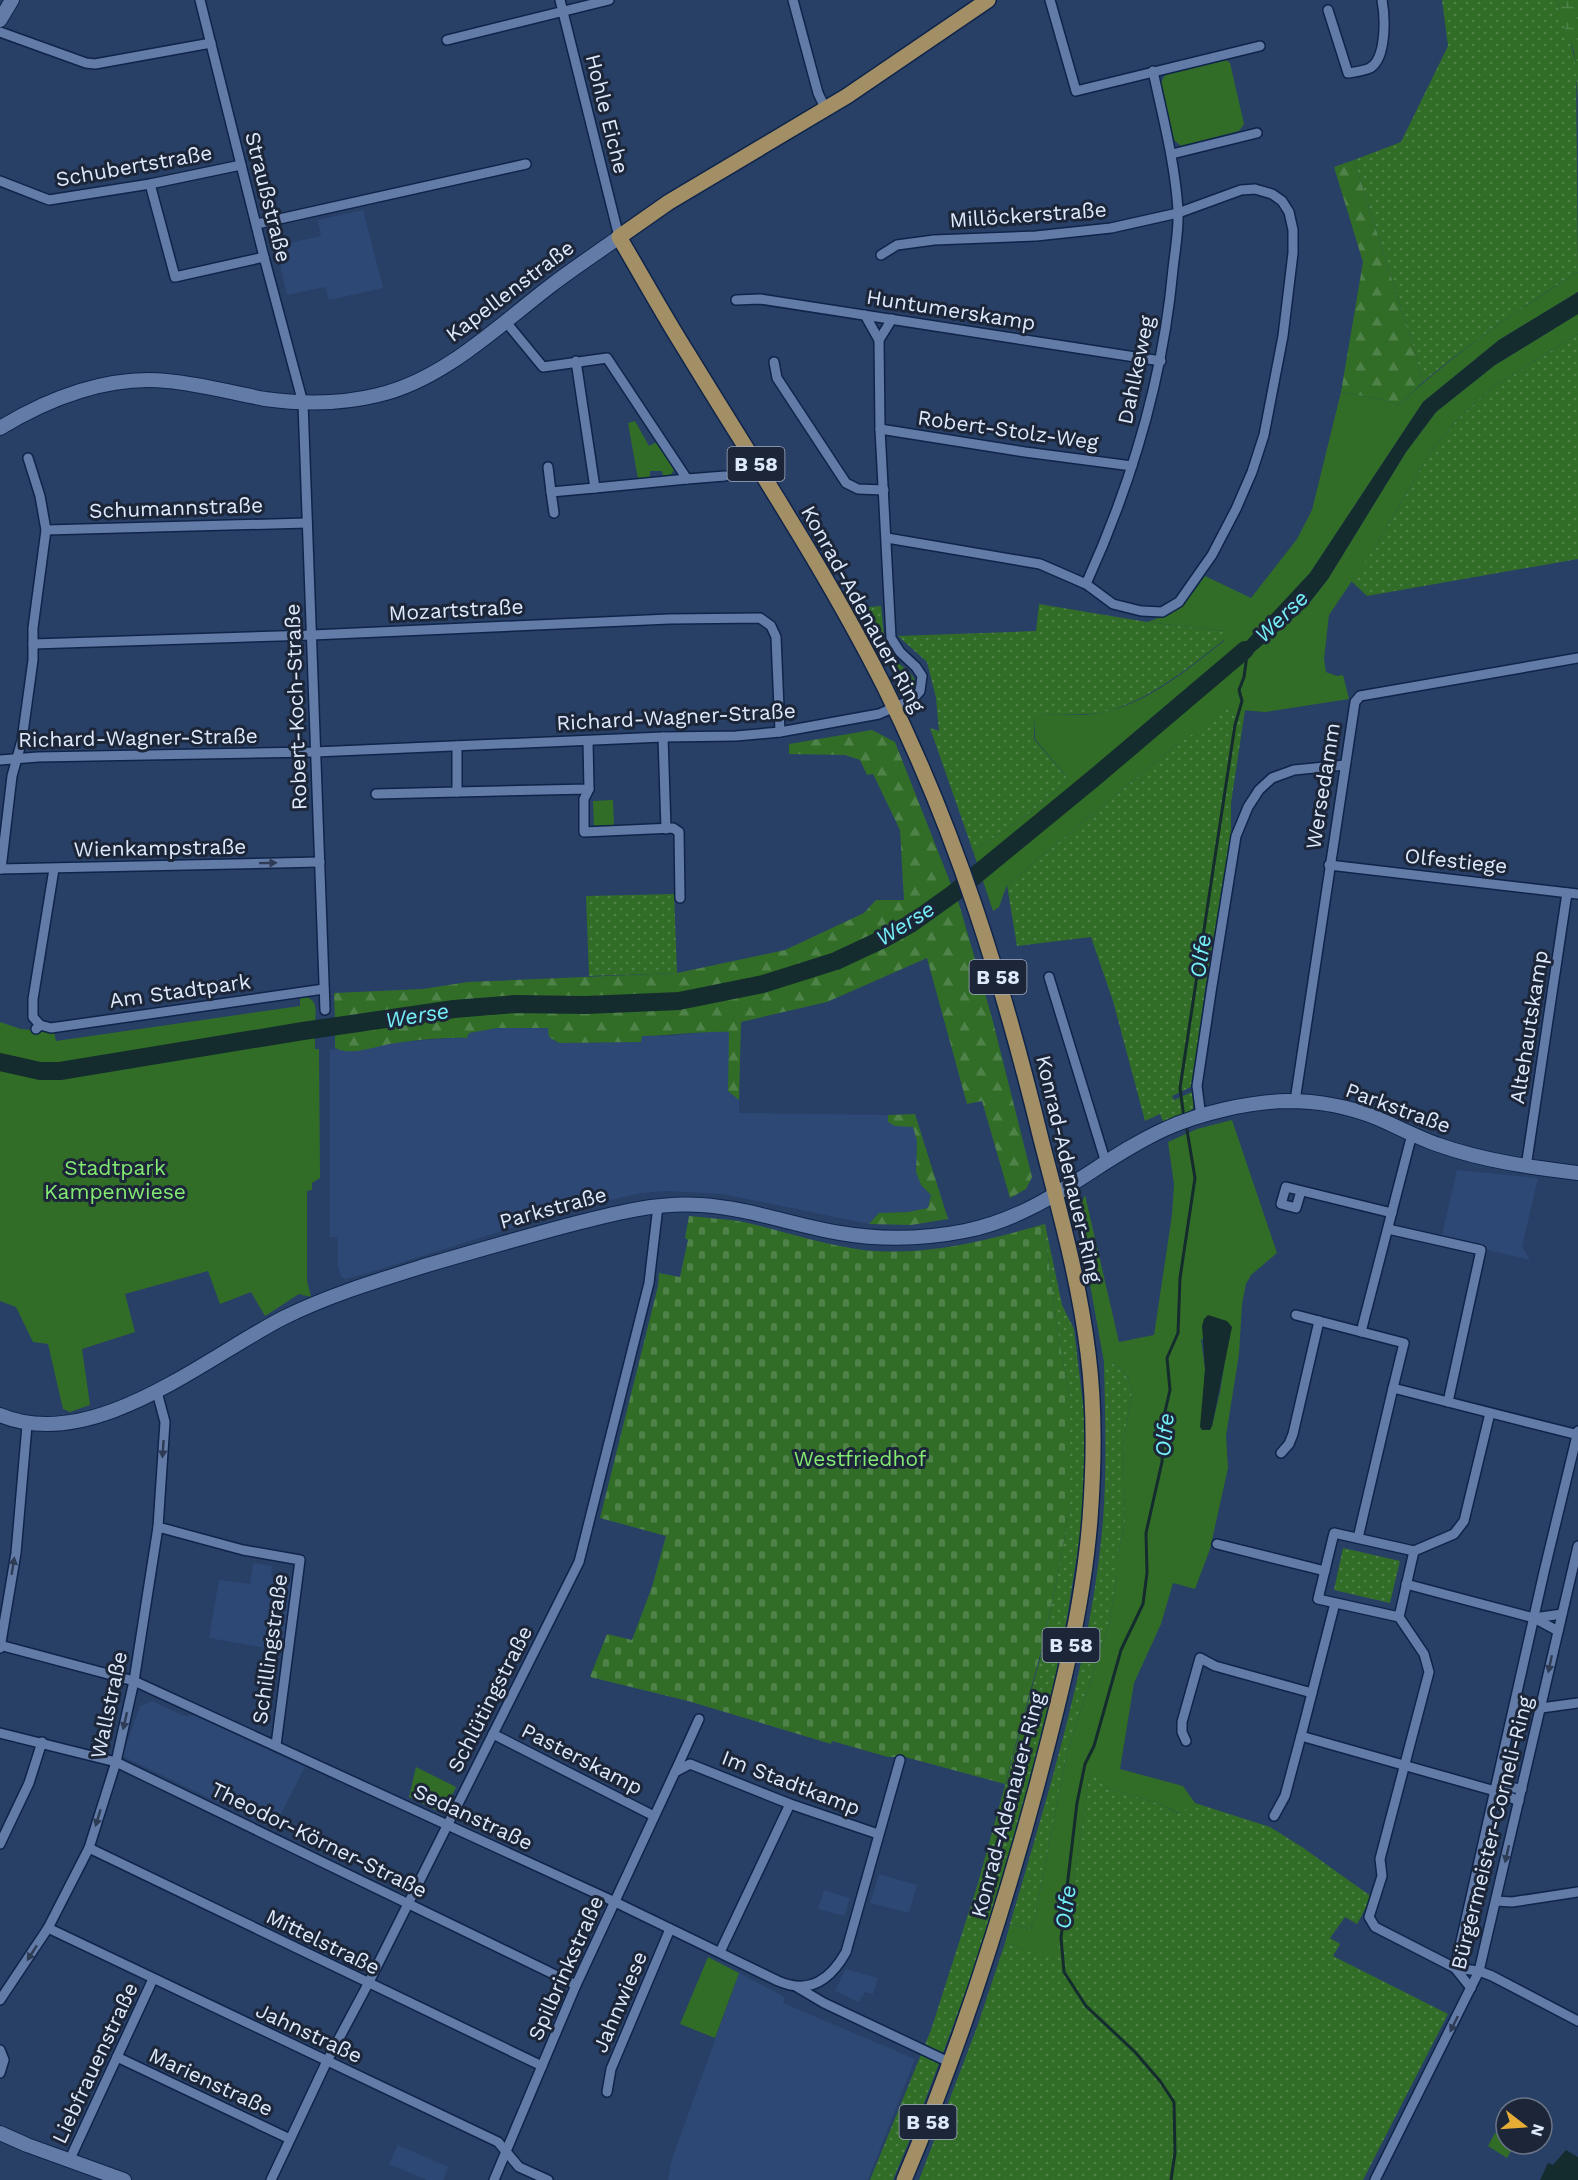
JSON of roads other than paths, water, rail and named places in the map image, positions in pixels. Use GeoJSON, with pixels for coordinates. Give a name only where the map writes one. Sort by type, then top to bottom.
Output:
{"type":"FeatureCollection","features":[{"type":"Feature","properties":{"kind":"main road","name":"Kapellenstraße"},"geometry":{"type":"LineString","coordinates":[[619,237],[669,202],[826,110],[988,0]]}},
{"type":"Feature","properties":{"kind":"main road","name":"Konrad-Adenauer-Ring"},"geometry":{"type":"LineString","coordinates":[[619,237],[684,349],[847,615],[895,708],[934,798],[974,902],[1020,1053],[1055,1196],[1088,1353],[1093,1442],[1090,1521],[1071,1645],[1040,1773],[996,1928],[951,2063],[904,2180]]}},
{"type":"Feature","properties":{"kind":"street"},"geometry":{"type":"LineString","coordinates":[[0,20],[12,0]]}},
{"type":"Feature","properties":{"kind":"street","name":"Straußstraße"},"geometry":{"type":"LineString","coordinates":[[200,0],[303,403]]}},
{"type":"Feature","properties":{"kind":"street","name":"Hohle Eiche"},"geometry":{"type":"LineString","coordinates":[[560,0],[619,237]]}},
{"type":"Feature","properties":{"kind":"street"},"geometry":{"type":"LineString","coordinates":[[447,40],[609,0]]}},
{"type":"Feature","properties":{"kind":"street"},"geometry":{"type":"LineString","coordinates":[[793,0],[818,93],[826,110]]}},
{"type":"Feature","properties":{"kind":"street"},"geometry":{"type":"LineString","coordinates":[[1050,0],[1076,91],[1260,46]]}},
{"type":"Feature","properties":{"kind":"street"},"geometry":{"type":"LineString","coordinates":[[1328,10],[1347,73],[1370,69],[1375,63],[1383,40],[1385,24],[1382,0]]}},
{"type":"Feature","properties":{"kind":"street"},"geometry":{"type":"LineString","coordinates":[[0,32],[86,63],[95,64],[211,43]]}},
{"type":"Feature","properties":{"kind":"street","name":"Dahlkeweg"},"geometry":{"type":"LineString","coordinates":[[1086,584],[1111,528],[1132,466],[1161,362],[1171,287],[1178,213],[1172,154],[1153,72]]}},
{"type":"Feature","properties":{"kind":"street"},"geometry":{"type":"LineString","coordinates":[[1172,154],[1257,133]]}},
{"type":"Feature","properties":{"kind":"street"},"geometry":{"type":"LineString","coordinates":[[257,224],[526,164]]}},
{"type":"Feature","properties":{"kind":"street","name":"Schubertstraße"},"geometry":{"type":"LineString","coordinates":[[0,181],[49,200],[150,184],[241,165]]}},
{"type":"Feature","properties":{"kind":"street"},"geometry":{"type":"LineString","coordinates":[[150,184],[175,277],[264,257]]}},
{"type":"Feature","properties":{"kind":"street","name":"Millöckerstraße"},"geometry":{"type":"LineString","coordinates":[[881,255],[897,246],[934,240],[1036,236],[1100,230],[1178,213],[1241,189],[1255,189],[1277,197],[1289,212],[1293,230],[1293,253],[1283,336],[1264,435],[1252,472],[1236,509],[1203,569],[1179,602],[1162,612],[1140,611],[1113,604],[1086,584]]}},
{"type":"Feature","properties":{"kind":"street","name":"Kapellenstraße"},"geometry":{"type":"LineString","coordinates":[[0,428],[64,395],[93,387],[145,380],[166,380],[265,399],[303,403],[377,396],[405,387],[441,367],[506,322],[619,237]]}},
{"type":"Feature","properties":{"kind":"street","name":"Huntumerskamp"},"geometry":{"type":"LineString","coordinates":[[736,300],[760,299],[1161,362]]}},
{"type":"Feature","properties":{"kind":"street"},"geometry":{"type":"LineString","coordinates":[[865,315],[879,340],[880,429],[891,638],[900,652],[920,672],[923,681],[920,692],[913,699],[895,708]]}},
{"type":"Feature","properties":{"kind":"street"},"geometry":{"type":"LineString","coordinates":[[879,340],[892,319]]}},
{"type":"Feature","properties":{"kind":"street"},"geometry":{"type":"LineString","coordinates":[[506,322],[543,367],[607,358],[687,479]]}},
{"type":"Feature","properties":{"kind":"street"},"geometry":{"type":"LineString","coordinates":[[576,361],[595,488]]}},
{"type":"Feature","properties":{"kind":"street"},"geometry":{"type":"LineString","coordinates":[[774,362],[777,378],[846,483],[858,489],[884,490]]}},
{"type":"Feature","properties":{"kind":"street","name":"Robert-Koch-Straße"},"geometry":{"type":"LineString","coordinates":[[303,403],[325,1010]]}},
{"type":"Feature","properties":{"kind":"street","name":"Robert-Stolz-Weg"},"geometry":{"type":"LineString","coordinates":[[880,429],[1132,466]]}},
{"type":"Feature","properties":{"kind":"street"},"geometry":{"type":"LineString","coordinates":[[0,869],[16,759],[22,740],[46,530],[40,496],[28,458]]}},
{"type":"Feature","properties":{"kind":"street"},"geometry":{"type":"LineString","coordinates":[[548,467],[554,513]]}},
{"type":"Feature","properties":{"kind":"street"},"geometry":{"type":"LineString","coordinates":[[551,492],[725,476]]}},
{"type":"Feature","properties":{"kind":"street","name":"Schumannstraße"},"geometry":{"type":"LineString","coordinates":[[46,530],[307,523]]}},
{"type":"Feature","properties":{"kind":"street"},"geometry":{"type":"LineString","coordinates":[[887,538],[1040,564],[1086,584]]}},
{"type":"Feature","properties":{"kind":"street","name":"Mozartstraße"},"geometry":{"type":"LineString","coordinates":[[33,644],[312,635],[669,618],[760,618],[771,626],[776,638],[780,732]]}},
{"type":"Feature","properties":{"kind":"street","name":"Wersedamm"},"geometry":{"type":"LineString","coordinates":[[1295,1101],[1355,702],[1360,696],[1578,658]]}},
{"type":"Feature","properties":{"kind":"street","name":"Richard-Wagner-Straße"},"geometry":{"type":"LineString","coordinates":[[0,760],[38,757],[315,752],[736,736],[780,732],[860,718],[895,708]]}},
{"type":"Feature","properties":{"kind":"street"},"geometry":{"type":"LineString","coordinates":[[663,737],[666,828]]}},
{"type":"Feature","properties":{"kind":"street"},"geometry":{"type":"LineString","coordinates":[[588,741],[589,789],[584,799],[584,832],[675,829],[679,834],[680,898]]}},
{"type":"Feature","properties":{"kind":"street"},"geometry":{"type":"LineString","coordinates":[[457,746],[457,792]]}},
{"type":"Feature","properties":{"kind":"street"},"geometry":{"type":"LineString","coordinates":[[1190,1120],[1236,836],[1248,807],[1259,790],[1272,778],[1294,771],[1345,765]]}},
{"type":"Feature","properties":{"kind":"street"},"geometry":{"type":"LineString","coordinates":[[376,794],[589,789]]}},
{"type":"Feature","properties":{"kind":"street","name":"Wienkampstraße"},"geometry":{"type":"LineString","coordinates":[[0,869],[320,862]]}},
{"type":"Feature","properties":{"kind":"street","name":"Olfestiege"},"geometry":{"type":"LineString","coordinates":[[1329,865],[1578,894]]}},
{"type":"Feature","properties":{"kind":"street","name":"Am Stadtpark"},"geometry":{"type":"LineString","coordinates":[[54,869],[33,999],[33,1017],[38,1027],[51,1028],[324,989]]}},
{"type":"Feature","properties":{"kind":"street","name":"Altehautskamp"},"geometry":{"type":"LineString","coordinates":[[1526,1167],[1567,892]]}},
{"type":"Feature","properties":{"kind":"street"},"geometry":{"type":"LineString","coordinates":[[1049,977],[1106,1163]]}},
{"type":"Feature","properties":{"kind":"street","name":"Parkstraße"},"geometry":{"type":"LineString","coordinates":[[27,1425],[62,1424],[88,1419],[157,1392],[277,1321],[324,1300],[402,1273],[606,1215],[658,1206],[691,1204],[728,1207],[837,1233],[896,1238],[967,1231],[1010,1217],[1055,1196],[1160,1132],[1190,1120],[1244,1106],[1295,1101],[1332,1106],[1363,1114],[1435,1144],[1480,1158],[1526,1167],[1578,1173]]}},
{"type":"Feature","properties":{"kind":"street"},"geometry":{"type":"LineString","coordinates":[[1361,1332],[1412,1134]]}},
{"type":"Feature","properties":{"kind":"street"},"geometry":{"type":"LineString","coordinates":[[1301,1191],[1392,1213]]}},
{"type":"Feature","properties":{"kind":"street","name":"Schlütingstraße"},"geometry":{"type":"LineString","coordinates":[[271,2180],[327,2061],[368,1984],[579,1562],[649,1283],[658,1206]]}},
{"type":"Feature","properties":{"kind":"street"},"geometry":{"type":"LineString","coordinates":[[1388,1229],[1481,1250],[1448,1402]]}},
{"type":"Feature","properties":{"kind":"street"},"geometry":{"type":"LineString","coordinates":[[1296,1315],[1404,1342],[1358,1538]]}},
{"type":"Feature","properties":{"kind":"street"},"geometry":{"type":"LineString","coordinates":[[1281,1453],[1289,1444],[1293,1434],[1319,1322]]}},
{"type":"Feature","properties":{"kind":"street"},"geometry":{"type":"LineString","coordinates":[[1393,1388],[1578,1434]]}},
{"type":"Feature","properties":{"kind":"street","name":"Wallstraße"},"geometry":{"type":"LineString","coordinates":[[0,2000],[48,1928],[89,1848],[116,1762],[134,1681],[158,1527],[165,1422],[157,1392]]}},
{"type":"Feature","properties":{"kind":"street"},"geometry":{"type":"LineString","coordinates":[[1490,1413],[1464,1521],[1454,1534],[1414,1551],[1334,1533],[1318,1599],[1399,1617],[1424,1654],[1430,1672],[1380,1859],[1382,1876],[1369,1917],[1375,1928],[1455,1968],[1479,1971],[1578,2020]]}},
{"type":"Feature","properties":{"kind":"street"},"geometry":{"type":"LineString","coordinates":[[0,1416],[27,1425],[16,1553],[0,1646]]}},
{"type":"Feature","properties":{"kind":"street","name":"Bürgermeister-Corneli-Ring"},"geometry":{"type":"LineString","coordinates":[[1455,1968],[1578,1434]]}},
{"type":"Feature","properties":{"kind":"street","name":"Schillingstraße"},"geometry":{"type":"LineString","coordinates":[[158,1527],[243,1550],[300,1560],[276,1745]]}},
{"type":"Feature","properties":{"kind":"street"},"geometry":{"type":"LineString","coordinates":[[1217,1544],[1324,1571]]}},
{"type":"Feature","properties":{"kind":"street","name":"Bürgermeister-Corneli-Ring"},"geometry":{"type":"LineString","coordinates":[[1375,2180],[1479,1971],[1578,1546]]}},
{"type":"Feature","properties":{"kind":"street"},"geometry":{"type":"LineString","coordinates":[[1399,1617],[1414,1551]]}},
{"type":"Feature","properties":{"kind":"street"},"geometry":{"type":"LineString","coordinates":[[1406,1584],[1534,1618],[1558,1631]]}},
{"type":"Feature","properties":{"kind":"street"},"geometry":{"type":"LineString","coordinates":[[1274,1816],[1285,1796],[1335,1603]]}},
{"type":"Feature","properties":{"kind":"street"},"geometry":{"type":"LineString","coordinates":[[1534,1618],[1562,1614]]}},
{"type":"Feature","properties":{"kind":"street","name":"Sedanstraße"},"geometry":{"type":"LineString","coordinates":[[0,1646],[134,1681],[615,1902],[951,2063]]}},
{"type":"Feature","properties":{"kind":"street"},"geometry":{"type":"LineString","coordinates":[[1186,1741],[1182,1732],[1182,1722],[1200,1658],[1215,1666],[1312,1693]]}},
{"type":"Feature","properties":{"kind":"street"},"geometry":{"type":"LineString","coordinates":[[1541,1708],[1578,1703]]}},
{"type":"Feature","properties":{"kind":"street","name":"Spilbrinkstraße"},"geometry":{"type":"LineString","coordinates":[[494,2180],[576,1985],[699,1719]]}},
{"type":"Feature","properties":{"kind":"street","name":"Theodor-Körner-Straße"},"geometry":{"type":"LineString","coordinates":[[0,1733],[116,1762],[576,1985]]}},
{"type":"Feature","properties":{"kind":"street","name":"Pasterskamp"},"geometry":{"type":"LineString","coordinates":[[493,1734],[654,1816]]}},
{"type":"Feature","properties":{"kind":"street"},"geometry":{"type":"LineString","coordinates":[[1301,1736],[1406,1764],[1495,1791],[1519,1801]]}},
{"type":"Feature","properties":{"kind":"street"},"geometry":{"type":"LineString","coordinates":[[0,1844],[29,1783],[42,1742]]}},
{"type":"Feature","properties":{"kind":"street"},"geometry":{"type":"LineString","coordinates":[[796,1987],[817,1982],[839,1965],[851,1936],[900,1760]]}},
{"type":"Feature","properties":{"kind":"street","name":"Im Stadtkamp"},"geometry":{"type":"LineString","coordinates":[[675,1772],[690,1764],[790,1804],[878,1834]]}},
{"type":"Feature","properties":{"kind":"street"},"geometry":{"type":"LineString","coordinates":[[1495,1791],[1507,1787],[1522,1789]]}},
{"type":"Feature","properties":{"kind":"street"},"geometry":{"type":"LineString","coordinates":[[720,1952],[790,1804]]}},
{"type":"Feature","properties":{"kind":"street","name":"Mittelstraße"},"geometry":{"type":"LineString","coordinates":[[89,1848],[542,2066]]}},
{"type":"Feature","properties":{"kind":"street"},"geometry":{"type":"LineString","coordinates":[[1496,1901],[1512,1902],[1578,1892]]}},
{"type":"Feature","properties":{"kind":"street","name":"Jahnstraße"},"geometry":{"type":"LineString","coordinates":[[48,1928],[498,2142],[519,2167],[548,2180]]}},
{"type":"Feature","properties":{"kind":"street","name":"Jahnwiese"},"geometry":{"type":"LineString","coordinates":[[607,2092],[611,2069],[670,1929]]}},
{"type":"Feature","properties":{"kind":"street"},"geometry":{"type":"LineString","coordinates":[[1455,1968],[1471,1988]]}},
{"type":"Feature","properties":{"kind":"street","name":"Liebfrauenstraße"},"geometry":{"type":"LineString","coordinates":[[69,2161],[153,1979]]}},
{"type":"Feature","properties":{"kind":"street"},"geometry":{"type":"LineString","coordinates":[[0,2050],[4,2060],[0,2073]]}},
{"type":"Feature","properties":{"kind":"street","name":"Marienstraße"},"geometry":{"type":"LineString","coordinates":[[117,2057],[290,2139]]}},
{"type":"Feature","properties":{"kind":"street"},"geometry":{"type":"LineString","coordinates":[[0,2133],[124,2180]]}},
{"type":"Feature","properties":{"kind":"water"},"geometry":{"type":"Polygon","coordinates":[[[1578,292],[1578,314],[1495,365],[1436,412],[1406,452],[1328,579],[1306,607],[1254,652],[1228,667],[1240,648],[1310,573],[1423,402],[1499,340],[1578,292]]]}},
{"type":"Feature","properties":{"kind":"water"},"geometry":{"type":"Polygon","coordinates":[[[1208,1315],[1227,1321],[1232,1327],[1212,1426],[1210,1430],[1202,1430],[1200,1427],[1205,1369],[1202,1326],[1208,1315]]]}},
{"type":"Feature","properties":{"kind":"water"},"geometry":{"type":"Polygon","coordinates":[[[1566,2150],[1578,2157],[1578,2180],[1540,2180],[1548,2163],[1553,2165],[1566,2150]]]}},
{"type":"Feature","properties":{"kind":"waterway","name":"Werse"},"geometry":{"type":"LineString","coordinates":[[0,1062],[40,1071],[60,1071],[454,1009],[515,1004],[586,1005],[679,1001],[763,984],[836,961],[912,923],[954,893],[1245,650]]}},
{"type":"Feature","properties":{"kind":"waterway","name":"Olfe"},"geometry":{"type":"LineString","coordinates":[[1184,1118],[1180,1088],[1235,725],[1242,701],[1239,690],[1244,677],[1247,655]]}},
{"type":"Feature","properties":{"kind":"waterway","name":"Olfe"},"geometry":{"type":"LineString","coordinates":[[1171,2180],[1175,2153],[1174,2102],[1160,2081],[1135,2052],[1086,2006],[1064,1972],[1061,1938],[1077,1803],[1085,1764],[1094,1746],[1121,1650],[1143,1604],[1147,1573],[1146,1533],[1162,1462],[1164,1416],[1170,1390],[1167,1358],[1178,1333],[1180,1278],[1195,1178],[1186,1124]]}},
{"type":"Feature","properties":{"kind":"park label","name":"Stadtpark Kampenwiese"},"geometry":{"type":"Point","coordinates":[115,1180]}},
{"type":"Feature","properties":{"kind":"park label","name":"Westfriedhof"},"geometry":{"type":"Point","coordinates":[860,1459]}}]}
